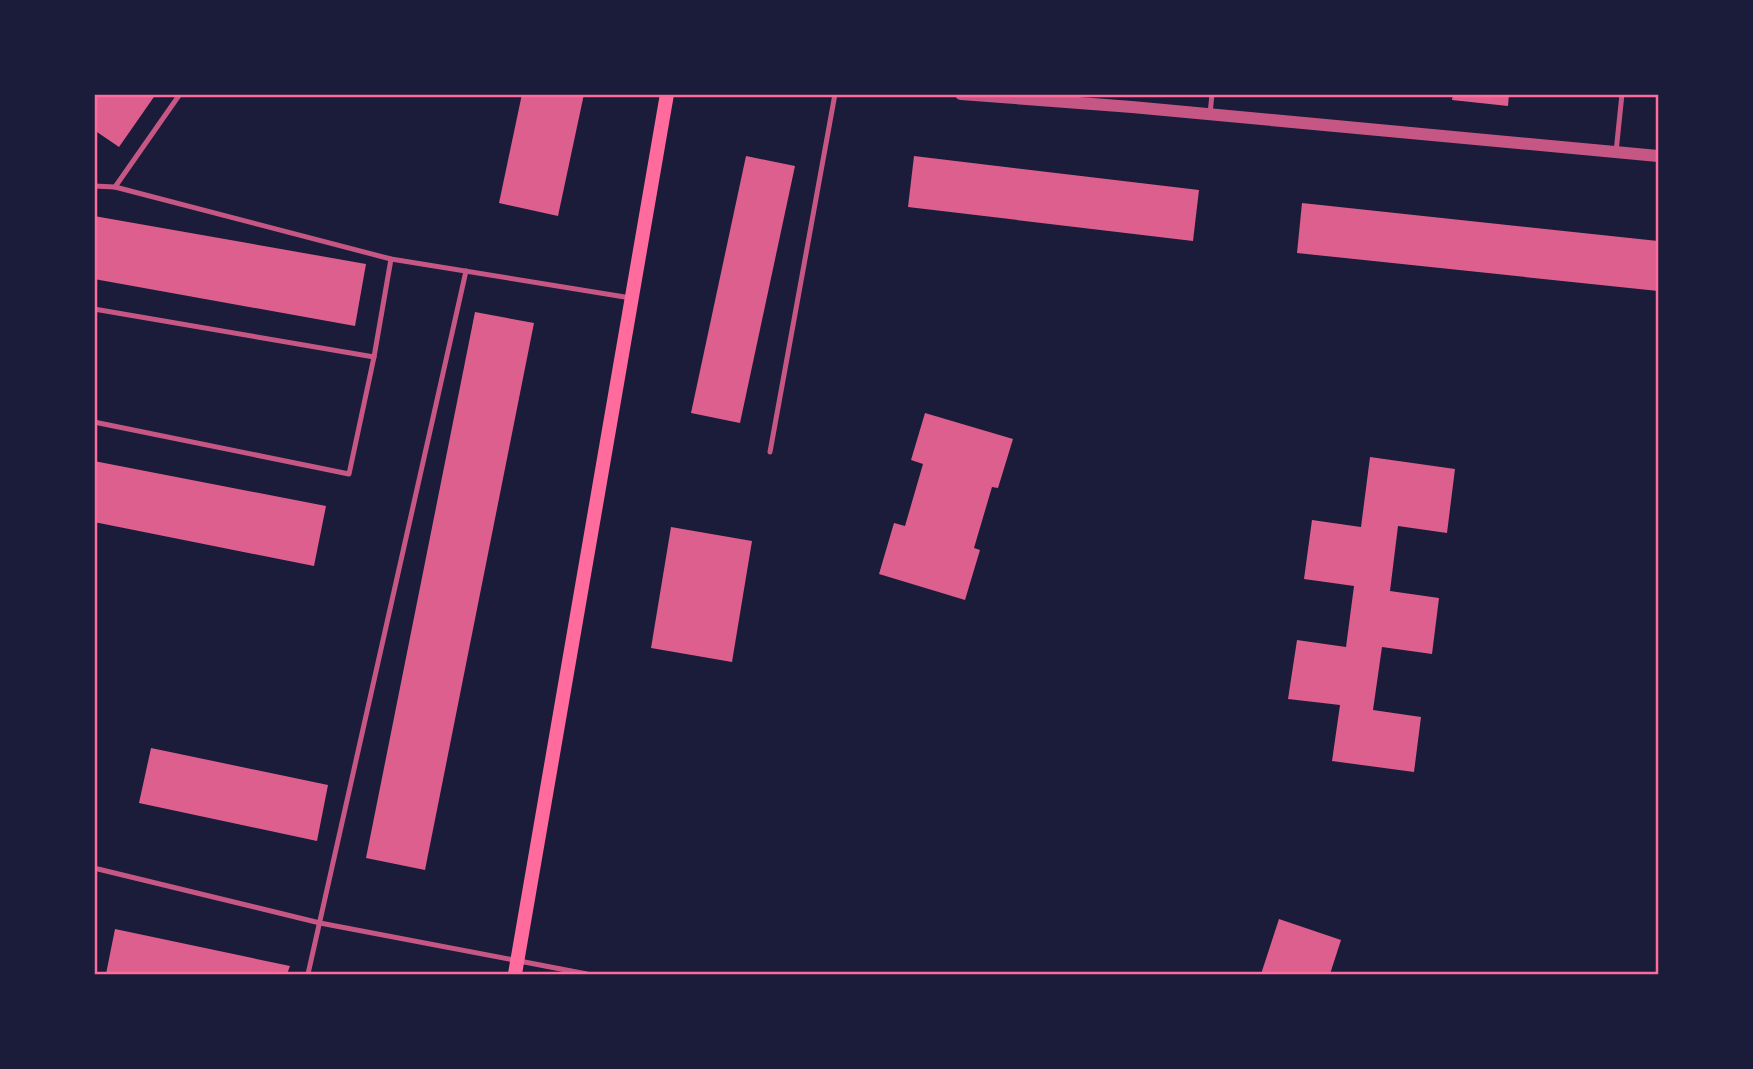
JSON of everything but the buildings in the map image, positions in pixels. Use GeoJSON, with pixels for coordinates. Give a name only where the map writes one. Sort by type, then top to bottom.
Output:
{"type":"FeatureCollection","features":[{"type":"Feature","properties":{"kind":"main road"},"geometry":{"type":"LineString","coordinates":[[516,969],[634,299],[667,94]]}},
{"type":"Feature","properties":{"kind":"street"},"geometry":{"type":"LineString","coordinates":[[961,94],[1210,114],[1658,156]]}},
{"type":"Feature","properties":{"kind":"lane"},"geometry":{"type":"LineString","coordinates":[[115,187],[180,94]]}},
{"type":"Feature","properties":{"kind":"lane"},"geometry":{"type":"LineString","coordinates":[[770,452],[835,94]]}},
{"type":"Feature","properties":{"kind":"lane"},"geometry":{"type":"LineString","coordinates":[[1210,114],[1212,94]]}},
{"type":"Feature","properties":{"kind":"lane"},"geometry":{"type":"LineString","coordinates":[[1616,152],[1622,94]]}},
{"type":"Feature","properties":{"kind":"lane"},"geometry":{"type":"LineString","coordinates":[[94,186],[115,187],[391,259],[634,299]]}},
{"type":"Feature","properties":{"kind":"lane"},"geometry":{"type":"LineString","coordinates":[[94,422],[349,474],[374,357],[391,259]]}},
{"type":"Feature","properties":{"kind":"lane"},"geometry":{"type":"LineString","coordinates":[[308,975],[466,271]]}},
{"type":"Feature","properties":{"kind":"lane"},"geometry":{"type":"LineString","coordinates":[[94,309],[374,357]]}},
{"type":"Feature","properties":{"kind":"lane"},"geometry":{"type":"LineString","coordinates":[[98,869],[516,969],[587,975]]}}]}
